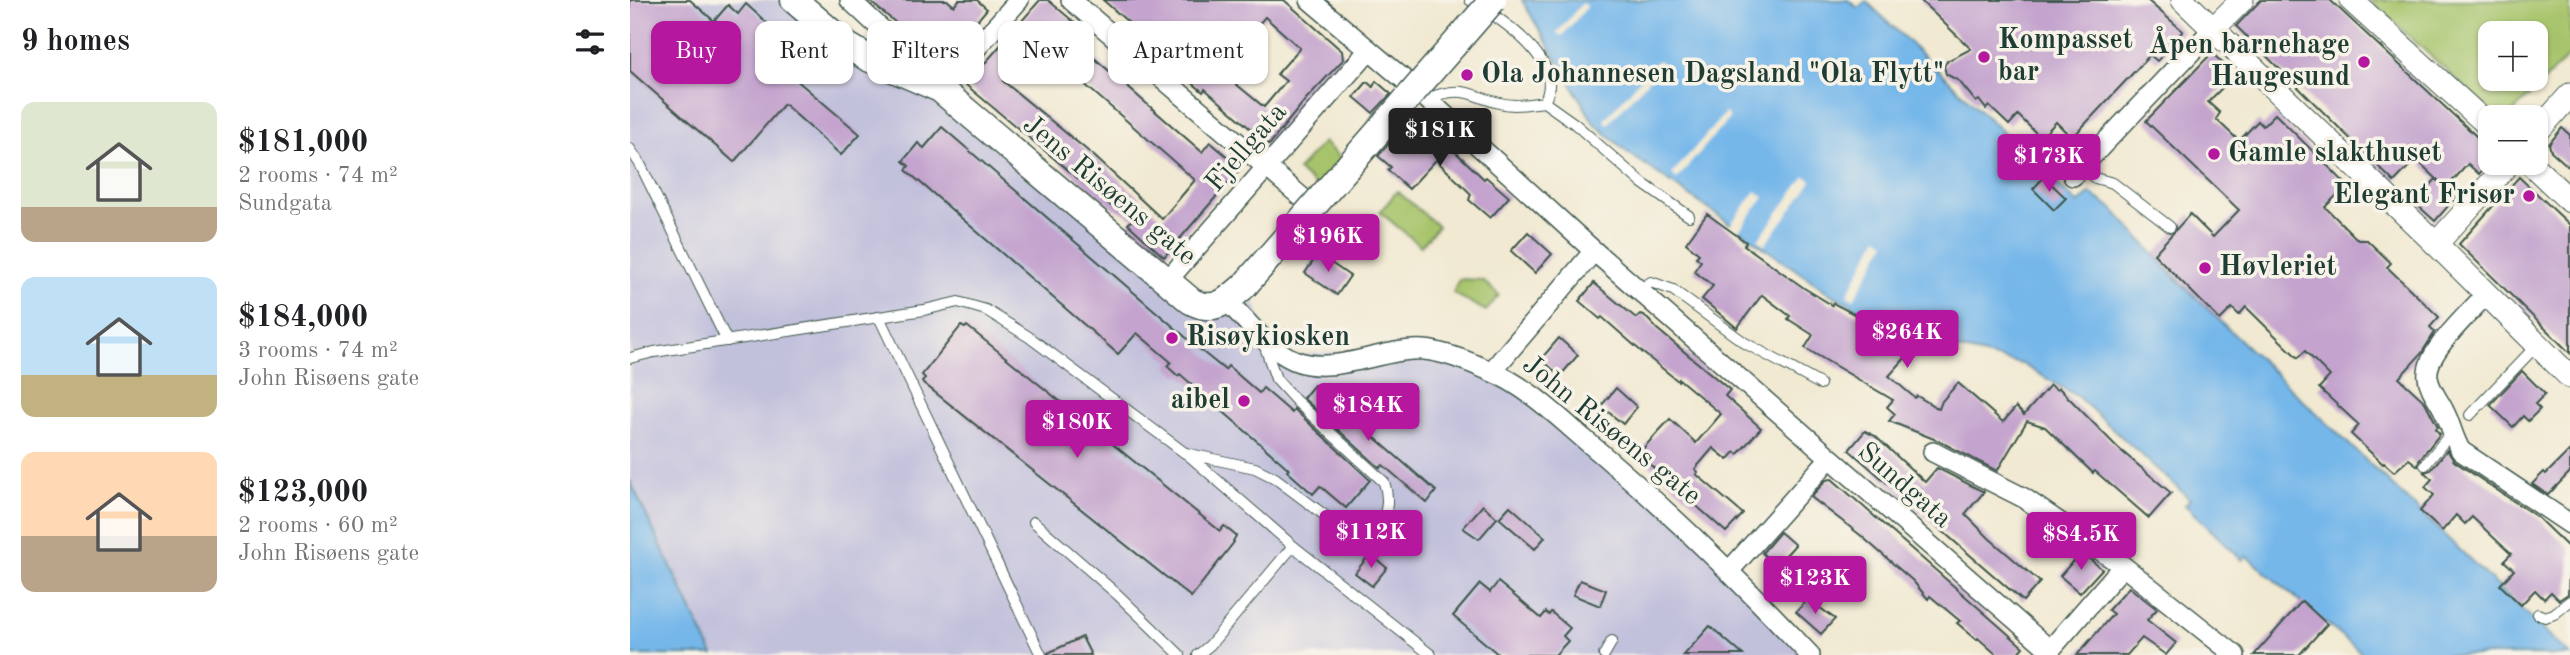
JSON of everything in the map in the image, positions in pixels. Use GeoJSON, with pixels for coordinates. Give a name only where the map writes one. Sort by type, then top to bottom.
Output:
{"type":"FeatureCollection","features":[{"type":"Feature","properties":{"kind":"main road","name":"Jens Risøens gate"},"geometry":{"type":"LineString","coordinates":[[794,0],[846,45],[868,58],[940,89],[1197,304],[1210,307],[1236,293]]}},
{"type":"Feature","properties":{"kind":"main road"},"geometry":{"type":"LineString","coordinates":[[1236,293],[1493,0]]}},
{"type":"Feature","properties":{"kind":"street"},"geometry":{"type":"LineString","coordinates":[[850,0],[873,21]]}},
{"type":"Feature","properties":{"kind":"street"},"geometry":{"type":"LineString","coordinates":[[940,89],[1019,0]]}},
{"type":"Feature","properties":{"kind":"street"},"geometry":{"type":"LineString","coordinates":[[1071,0],[1306,201]]}},
{"type":"Feature","properties":{"kind":"street","name":"Sundgata"},"geometry":{"type":"LineString","coordinates":[[1310,0],[1427,99],[1829,459],[2050,650],[2123,566]]}},
{"type":"Feature","properties":{"kind":"street"},"geometry":{"type":"LineString","coordinates":[[2183,0],[2570,377]]}},
{"type":"Feature","properties":{"kind":"street"},"geometry":{"type":"LineString","coordinates":[[2077,172],[2242,0]]}},
{"type":"Feature","properties":{"kind":"street"},"geometry":{"type":"LineString","coordinates":[[2351,0],[2478,116]]}},
{"type":"Feature","properties":{"kind":"street","name":"Fjellgata"},"geometry":{"type":"LineString","coordinates":[[1167,281],[1369,50]]}},
{"type":"Feature","properties":{"kind":"street"},"geometry":{"type":"LineString","coordinates":[[2548,120],[2570,95]]}},
{"type":"Feature","properties":{"kind":"street"},"geometry":{"type":"LineString","coordinates":[[2436,244],[2498,175]]}},
{"type":"Feature","properties":{"kind":"street"},"geometry":{"type":"LineString","coordinates":[[2543,175],[2570,201]]}},
{"type":"Feature","properties":{"kind":"street"},"geometry":{"type":"LineString","coordinates":[[1492,371],[1594,251]]}},
{"type":"Feature","properties":{"kind":"street","name":"John Risøens gate"},"geometry":{"type":"LineString","coordinates":[[1236,293],[1262,337],[1291,359],[1313,366],[1324,366],[1400,351],[1426,350],[1492,371],[1512,382],[1558,417],[1669,511],[1730,570],[1810,655]]}},
{"type":"Feature","properties":{"kind":"street"},"geometry":{"type":"LineString","coordinates":[[2486,294],[2437,350],[2428,369],[2430,384],[2445,412],[2451,433],[2462,451],[2570,524]]}},
{"type":"Feature","properties":{"kind":"street"},"geometry":{"type":"LineString","coordinates":[[1933,452],[2024,498],[2123,566],[2235,655]]}},
{"type":"Feature","properties":{"kind":"street"},"geometry":{"type":"LineString","coordinates":[[1730,570],[1829,459]]}},
{"type":"Feature","properties":{"kind":"lane"},"geometry":{"type":"LineString","coordinates":[[1470,0],[1520,34],[1546,68],[1549,83],[1544,102]]}},
{"type":"Feature","properties":{"kind":"lane"},"geometry":{"type":"LineString","coordinates":[[1427,99],[1445,91],[1461,90],[1514,105],[1544,102],[1575,124],[1642,183],[1689,216]]}},
{"type":"Feature","properties":{"kind":"lane"},"geometry":{"type":"LineString","coordinates":[[630,149],[640,164],[727,341]]}},
{"type":"Feature","properties":{"kind":"lane"},"geometry":{"type":"LineString","coordinates":[[2077,172],[2113,183],[2169,227]]}},
{"type":"Feature","properties":{"kind":"lane"},"geometry":{"type":"LineString","coordinates":[[1639,289],[1651,282],[1674,290],[1745,343],[1820,384]]}},
{"type":"Feature","properties":{"kind":"lane"},"geometry":{"type":"LineString","coordinates":[[630,358],[958,302],[986,310],[1029,337],[1185,453],[1293,546],[1431,655]]}},
{"type":"Feature","properties":{"kind":"lane"},"geometry":{"type":"LineString","coordinates":[[878,317],[1041,655]]}},
{"type":"Feature","properties":{"kind":"lane"},"geometry":{"type":"LineString","coordinates":[[1185,453],[1255,468],[1275,478],[1347,532],[1359,534],[1374,528],[1382,518],[1387,509],[1388,497],[1384,482],[1276,379],[1262,337]]}},
{"type":"Feature","properties":{"kind":"lane"},"geometry":{"type":"LineString","coordinates":[[2470,415],[2537,345]]}},
{"type":"Feature","properties":{"kind":"lane"},"geometry":{"type":"LineString","coordinates":[[2425,464],[2451,433]]}},
{"type":"Feature","properties":{"kind":"lane"},"geometry":{"type":"LineString","coordinates":[[1034,522],[1118,594],[1180,655]]}},
{"type":"Feature","properties":{"kind":"lane"},"geometry":{"type":"LineString","coordinates":[[1198,655],[1210,645],[1293,546]]}},
{"type":"Feature","properties":{"kind":"lane"},"geometry":{"type":"LineString","coordinates":[[2538,614],[2545,617],[2554,614],[2570,601]]}},
{"type":"Feature","properties":{"kind":"lane"},"geometry":{"type":"LineString","coordinates":[[1604,655],[1612,640]]}},
{"type":"Feature","properties":{"kind":"shaded area"},"geometry":{"type":"Polygon","coordinates":[[[630,0],[808,0],[837,21],[755,21],[755,84],[853,84],[853,33],[867,43],[867,84],[952,84],[1184,290],[1222,299],[1246,283],[1274,348],[1288,356],[1426,343],[1488,366],[1725,553],[1755,583],[1771,619],[1808,655],[713,655],[630,481],[630,0]]]}},
{"type":"Feature","properties":{"kind":"green space"},"geometry":{"type":"Polygon","coordinates":[[[2370,0],[2570,0],[2570,55],[2548,77],[2548,21],[2478,21],[2478,91],[2534,91],[2520,105],[2484,105],[2370,0]]]}},
{"type":"Feature","properties":{"kind":"green space"},"geometry":{"type":"Polygon","coordinates":[[[1323,142],[1347,163],[1321,191],[1298,170],[1323,142]]]}},
{"type":"Feature","properties":{"kind":"green space"},"geometry":{"type":"Polygon","coordinates":[[[1397,191],[1438,226],[1421,246],[1380,212],[1397,191]]]}},
{"type":"Feature","properties":{"kind":"green space"},"geometry":{"type":"Polygon","coordinates":[[[1459,279],[1482,280],[1499,295],[1486,311],[1453,293],[1459,279]]]}},
{"type":"Feature","properties":{"kind":"water"},"geometry":{"type":"Polygon","coordinates":[[[1522,0],[1848,0],[1858,8],[1866,1],[2078,204],[2090,193],[2113,209],[2172,274],[2219,320],[2570,655],[2364,655],[2246,556],[2242,560],[2185,505],[2190,499],[2078,397],[2022,364],[1917,339],[1832,295],[1627,152],[1594,123],[1522,0]]]}},
{"type":"Feature","properties":{"kind":"water"},"geometry":{"type":"Polygon","coordinates":[[[630,481],[713,655],[630,655],[630,481]]]}},
{"type":"Feature","properties":{"kind":"pier"},"geometry":{"type":"Polygon","coordinates":[[[1582,3],[1587,7],[1562,36],[1557,33],[1582,3]]]}},
{"type":"Feature","properties":{"kind":"pier"},"geometry":{"type":"Polygon","coordinates":[[[1658,60],[1663,64],[1608,124],[1604,120],[1658,60]]]}},
{"type":"Feature","properties":{"kind":"pier"},"geometry":{"type":"Polygon","coordinates":[[[1725,113],[1730,117],[1677,179],[1672,174],[1725,113]]]}},
{"type":"Feature","properties":{"kind":"pier"},"geometry":{"type":"Polygon","coordinates":[[[1805,176],[1812,181],[1765,245],[1758,240],[1805,176]]]}},
{"type":"Feature","properties":{"kind":"pier"},"geometry":{"type":"Polygon","coordinates":[[[1756,191],[1764,197],[1738,232],[1729,226],[1756,191]]]}},
{"type":"Feature","properties":{"kind":"pier"},"geometry":{"type":"Polygon","coordinates":[[[1878,237],[1886,242],[1854,299],[1847,295],[1878,237]]]}},
{"type":"Feature","properties":{"kind":"building"},"geometry":{"type":"Polygon","coordinates":[[[630,0],[690,0],[714,21],[728,5],[738,14],[746,4],[765,21],[755,21],[755,84],[801,84],[860,134],[841,155],[784,104],[734,162],[630,71],[630,0]]]}},
{"type":"Feature","properties":{"kind":"building"},"geometry":{"type":"Polygon","coordinates":[[[868,0],[947,0],[954,6],[959,0],[977,0],[987,9],[977,21],[894,21],[868,0]]]}},
{"type":"Feature","properties":{"kind":"building"},"geometry":{"type":"Polygon","coordinates":[[[1040,0],[1048,0],[1073,21],[1022,21],[1040,0]]]}},
{"type":"Feature","properties":{"kind":"building"},"geometry":{"type":"Polygon","coordinates":[[[1103,0],[1284,0],[1342,51],[1343,60],[1306,99],[1269,145],[1205,89],[1203,92],[1194,84],[1236,84],[1264,107],[1286,81],[1277,74],[1300,48],[1265,17],[1261,21],[1127,21],[1103,0]]]}},
{"type":"Feature","properties":{"kind":"building"},"geometry":{"type":"Polygon","coordinates":[[[1920,0],[2147,0],[2183,31],[2157,61],[2150,55],[2072,138],[2056,122],[2041,138],[2018,115],[2009,125],[1989,106],[1986,109],[1979,100],[1976,102],[1959,81],[1946,74],[1944,66],[1947,61],[1971,49],[1920,0]]]}},
{"type":"Feature","properties":{"kind":"building"},"geometry":{"type":"Polygon","coordinates":[[[2261,0],[2330,0],[2478,138],[2478,173],[2468,164],[2446,188],[2416,159],[2394,182],[2236,26],[2261,0]]]}},
{"type":"Feature","properties":{"kind":"building"},"geometry":{"type":"Polygon","coordinates":[[[998,48],[998,84],[1007,84],[1094,156],[1162,219],[1195,180],[1084,84],[1094,84],[1094,58],[1108,70],[1108,84],[1124,84],[1202,152],[1210,142],[1241,168],[1164,257],[1128,224],[1134,218],[1111,206],[966,85],[984,84],[984,64],[998,48]]]}},
{"type":"Feature","properties":{"kind":"building"},"geometry":{"type":"Polygon","coordinates":[[[2212,53],[2235,75],[2208,102],[2220,113],[2216,119],[2239,141],[2258,121],[2263,126],[2275,114],[2347,185],[2325,207],[2358,240],[2367,240],[2391,263],[2387,267],[2439,317],[2430,327],[2435,332],[2421,354],[2399,378],[2425,402],[2438,427],[2435,429],[2440,434],[2419,460],[2418,466],[2409,459],[2394,472],[2383,464],[2351,434],[2359,425],[2319,388],[2330,376],[2305,351],[2298,358],[2246,307],[2239,315],[2232,308],[2220,320],[2154,254],[2190,214],[2213,237],[2239,210],[2146,121],[2212,53]]]}},
{"type":"Feature","properties":{"kind":"building"},"geometry":{"type":"Polygon","coordinates":[[[1376,81],[1391,94],[1373,113],[1354,97],[1367,82],[1373,87],[1376,81]]]}},
{"type":"Feature","properties":{"kind":"building"},"geometry":{"type":"Polygon","coordinates":[[[1428,126],[1484,179],[1486,177],[1509,197],[1490,218],[1469,200],[1471,194],[1436,160],[1409,189],[1388,170],[1391,167],[1378,156],[1397,134],[1410,145],[1428,126]]]}},
{"type":"Feature","properties":{"kind":"building"},"geometry":{"type":"Polygon","coordinates":[[[942,127],[1204,353],[1225,370],[1228,366],[1259,393],[1263,388],[1292,413],[1294,409],[1370,480],[1346,508],[1320,486],[1313,494],[1287,471],[1289,469],[1180,374],[1178,376],[1167,366],[1171,362],[1137,333],[1118,354],[906,170],[909,166],[903,161],[918,143],[924,148],[942,127]]]}},
{"type":"Feature","properties":{"kind":"building"},"geometry":{"type":"Polygon","coordinates":[[[2562,128],[2570,135],[2570,168],[2551,151],[2549,144],[2562,128]]]}},
{"type":"Feature","properties":{"kind":"building"},"geometry":{"type":"Polygon","coordinates":[[[2044,177],[2066,198],[2054,210],[2033,189],[2044,177]]]}},
{"type":"Feature","properties":{"kind":"building"},"geometry":{"type":"Polygon","coordinates":[[[2519,177],[2570,225],[2570,353],[2459,244],[2519,177]]]}},
{"type":"Feature","properties":{"kind":"building"},"geometry":{"type":"Polygon","coordinates":[[[2436,179],[2456,197],[2435,221],[2415,203],[2436,179]]]}},
{"type":"Feature","properties":{"kind":"building"},"geometry":{"type":"Polygon","coordinates":[[[1707,214],[1746,242],[1744,245],[1804,288],[1832,305],[1833,303],[1916,346],[1889,376],[1915,398],[1917,396],[1939,409],[1942,401],[1958,383],[2003,422],[2016,407],[2024,415],[2050,385],[2057,390],[2059,388],[2118,448],[2171,493],[2149,518],[2095,471],[2093,473],[2045,427],[2027,421],[1997,471],[1939,441],[1889,421],[1895,414],[1887,407],[1893,400],[1805,348],[1813,335],[1788,319],[1790,316],[1762,295],[1737,328],[1702,299],[1713,286],[1694,271],[1701,261],[1696,257],[1699,254],[1686,243],[1707,214]]]}},
{"type":"Feature","properties":{"kind":"building"},"geometry":{"type":"Polygon","coordinates":[[[1528,232],[1552,254],[1535,273],[1511,251],[1528,232]]]}},
{"type":"Feature","properties":{"kind":"building"},"geometry":{"type":"Polygon","coordinates":[[[1318,254],[1350,276],[1337,295],[1305,273],[1318,254]]]}},
{"type":"Feature","properties":{"kind":"building"},"geometry":{"type":"Polygon","coordinates":[[[1594,283],[1636,318],[1640,314],[1644,315],[1730,390],[1725,396],[1761,428],[1738,454],[1735,452],[1728,460],[1713,448],[1695,469],[1698,472],[1696,474],[1743,514],[1726,532],[1638,454],[1670,419],[1696,443],[1721,414],[1579,301],[1594,283]]]}},
{"type":"Feature","properties":{"kind":"building"},"geometry":{"type":"Polygon","coordinates":[[[961,326],[967,326],[1220,531],[1224,526],[1236,536],[1191,597],[922,382],[925,378],[922,375],[961,326]]]}},
{"type":"Feature","properties":{"kind":"building"},"geometry":{"type":"Polygon","coordinates":[[[1559,338],[1578,355],[1560,376],[1541,359],[1559,338]]]}},
{"type":"Feature","properties":{"kind":"building"},"geometry":{"type":"Polygon","coordinates":[[[2522,371],[2545,394],[2535,404],[2540,409],[2528,421],[2523,416],[2513,427],[2490,405],[2522,371]]]}},
{"type":"Feature","properties":{"kind":"building"},"geometry":{"type":"Polygon","coordinates":[[[1314,385],[1436,491],[1427,503],[1383,465],[1380,468],[1303,398],[1314,385]]]}},
{"type":"Feature","properties":{"kind":"building"},"geometry":{"type":"Polygon","coordinates":[[[1616,388],[1637,407],[1623,424],[1601,406],[1616,388]]]}},
{"type":"Feature","properties":{"kind":"building"},"geometry":{"type":"Polygon","coordinates":[[[1865,431],[1875,436],[1925,482],[1937,468],[1984,492],[1965,514],[2040,582],[2023,601],[1849,450],[1865,431]]]}},
{"type":"Feature","properties":{"kind":"building"},"geometry":{"type":"Polygon","coordinates":[[[2447,450],[2454,461],[2537,517],[2570,549],[2568,594],[2559,600],[2551,592],[2544,599],[2535,590],[2521,605],[2500,585],[2514,570],[2504,561],[2511,554],[2472,517],[2465,524],[2456,515],[2442,531],[2420,511],[2434,495],[2425,487],[2432,479],[2424,472],[2431,470],[2447,450]]]}},
{"type":"Feature","properties":{"kind":"building"},"geometry":{"type":"Polygon","coordinates":[[[2570,450],[2570,472],[2548,495],[2532,484],[2544,472],[2546,474],[2570,450]]]}},
{"type":"Feature","properties":{"kind":"building"},"geometry":{"type":"Polygon","coordinates":[[[1832,479],[2023,647],[2016,655],[1997,655],[1978,638],[1977,640],[1957,623],[1960,621],[1930,596],[1928,599],[1913,581],[1811,497],[1826,480],[1832,479]]]}},
{"type":"Feature","properties":{"kind":"building"},"geometry":{"type":"Polygon","coordinates":[[[1483,505],[1497,518],[1479,539],[1463,528],[1483,505]]]}},
{"type":"Feature","properties":{"kind":"building"},"geometry":{"type":"Polygon","coordinates":[[[1510,506],[1545,537],[1535,549],[1499,518],[1510,506]]]}},
{"type":"Feature","properties":{"kind":"building"},"geometry":{"type":"Polygon","coordinates":[[[1780,532],[1795,545],[1776,566],[1762,553],[1780,532]]]}},
{"type":"Feature","properties":{"kind":"building"},"geometry":{"type":"Polygon","coordinates":[[[2081,552],[2102,569],[2080,593],[2060,576],[2081,552]]]}},
{"type":"Feature","properties":{"kind":"building"},"geometry":{"type":"Polygon","coordinates":[[[1370,554],[1387,568],[1372,586],[1355,573],[1370,554]]]}},
{"type":"Feature","properties":{"kind":"building"},"geometry":{"type":"Polygon","coordinates":[[[1580,580],[1606,590],[1600,606],[1573,595],[1580,580]]]}},
{"type":"Feature","properties":{"kind":"building"},"geometry":{"type":"Polygon","coordinates":[[[1498,582],[1541,618],[1546,612],[1549,615],[1551,612],[1570,628],[1563,636],[1568,641],[1555,655],[1499,655],[1453,616],[1480,584],[1490,592],[1498,582]]]}},
{"type":"Feature","properties":{"kind":"building"},"geometry":{"type":"Polygon","coordinates":[[[2129,587],[2157,609],[2147,620],[2176,643],[2166,655],[2142,638],[2127,655],[2077,655],[2113,614],[2108,610],[2129,587]]]}},
{"type":"Feature","properties":{"kind":"building"},"geometry":{"type":"Polygon","coordinates":[[[1808,599],[1835,619],[1821,634],[1796,612],[1808,599]]]}},
{"type":"Feature","properties":{"kind":"building"},"geometry":{"type":"Polygon","coordinates":[[[2302,601],[2327,624],[2299,655],[2254,655],[2302,601]]]}},
{"type":"Feature","properties":{"kind":"building"},"geometry":{"type":"Polygon","coordinates":[[[1710,626],[1743,655],[1684,655],[1710,626]]]}},
{"type":"Feature","properties":{"kind":"building"},"geometry":{"type":"Polygon","coordinates":[[[1082,637],[1091,655],[1048,655],[1048,653],[1082,637]]]}},
{"type":"Feature","properties":{"kind":"place","name":"Kompasset bar"},"geometry":{"type":"Point","coordinates":[1984,57]}},
{"type":"Feature","properties":{"kind":"place","name":"Åpen barnehage Haugesund"},"geometry":{"type":"Point","coordinates":[2364,62]}},
{"type":"Feature","properties":{"kind":"place","name":"Ola Johannesen Dagsland \"Ola Flytt\""},"geometry":{"type":"Point","coordinates":[1467,75]}},
{"type":"Feature","properties":{"kind":"place","name":"Gamle slakthuset"},"geometry":{"type":"Point","coordinates":[2214,154]}},
{"type":"Feature","properties":{"kind":"place","name":"Elegant Frisør"},"geometry":{"type":"Point","coordinates":[2529,196]}},
{"type":"Feature","properties":{"kind":"place","name":"Høvleriet"},"geometry":{"type":"Point","coordinates":[2205,268]}},
{"type":"Feature","properties":{"kind":"place","name":"Risøykiosken"},"geometry":{"type":"Point","coordinates":[1172,338]}},
{"type":"Feature","properties":{"kind":"place","name":"aibel"},"geometry":{"type":"Point","coordinates":[1244,401]}}]}
